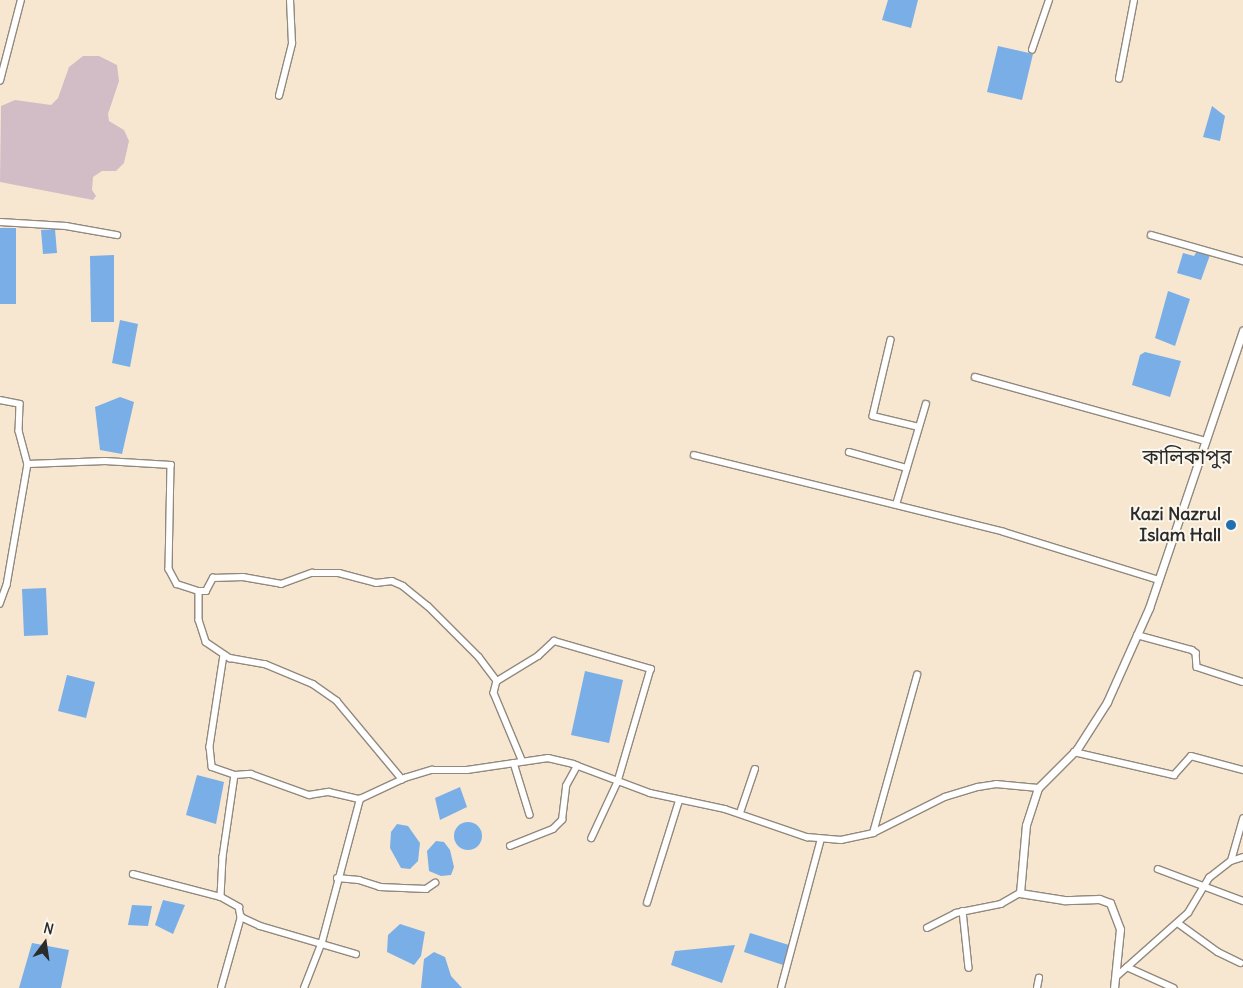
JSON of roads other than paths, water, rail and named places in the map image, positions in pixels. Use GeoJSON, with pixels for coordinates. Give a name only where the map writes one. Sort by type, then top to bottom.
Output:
{"type":"FeatureCollection","features":[{"type":"Feature","properties":{"kind":"street"},"geometry":{"type":"LineString","coordinates":[[0,81],[21,0]]}},
{"type":"Feature","properties":{"kind":"street"},"geometry":{"type":"LineString","coordinates":[[279,96],[292,44],[290,0]]}},
{"type":"Feature","properties":{"kind":"street"},"geometry":{"type":"LineString","coordinates":[[1032,50],[1049,0]]}},
{"type":"Feature","properties":{"kind":"street"},"geometry":{"type":"LineString","coordinates":[[1119,79],[1134,0]]}},
{"type":"Feature","properties":{"kind":"street"},"geometry":{"type":"LineString","coordinates":[[0,222],[66,226],[117,235]]}},
{"type":"Feature","properties":{"kind":"street"},"geometry":{"type":"LineString","coordinates":[[1151,235],[1243,261]]}},
{"type":"Feature","properties":{"kind":"street"},"geometry":{"type":"LineString","coordinates":[[1020,893],[1026,824],[1038,788],[1074,752],[1107,702],[1159,580],[1243,330]]}},
{"type":"Feature","properties":{"kind":"street"},"geometry":{"type":"LineString","coordinates":[[891,340],[873,416],[919,427]]}},
{"type":"Feature","properties":{"kind":"street"},"geometry":{"type":"LineString","coordinates":[[975,377],[1206,441]]}},
{"type":"Feature","properties":{"kind":"street"},"geometry":{"type":"LineString","coordinates":[[0,400],[20,404],[19,430],[28,464],[7,585],[0,604]]}},
{"type":"Feature","properties":{"kind":"street"},"geometry":{"type":"LineString","coordinates":[[896,505],[926,404]]}},
{"type":"Feature","properties":{"kind":"street"},"geometry":{"type":"LineString","coordinates":[[850,452],[907,468]]}},
{"type":"Feature","properties":{"kind":"street"},"geometry":{"type":"LineString","coordinates":[[694,455],[1004,532],[1159,580]]}},
{"type":"Feature","properties":{"kind":"street"},"geometry":{"type":"LineString","coordinates":[[28,464],[105,461],[171,465],[168,569],[177,584],[199,591],[206,591],[213,578],[227,576],[280,584],[312,573],[339,573],[376,583],[392,581],[428,606],[479,657],[497,681]]}},
{"type":"Feature","properties":{"kind":"street"},"geometry":{"type":"LineString","coordinates":[[199,591],[199,620],[206,642],[224,655],[264,664],[294,676],[337,701],[402,779]]}},
{"type":"Feature","properties":{"kind":"street"},"geometry":{"type":"LineString","coordinates":[[1136,635],[1192,650],[1197,667],[1243,682]]}},
{"type":"Feature","properties":{"kind":"street"},"geometry":{"type":"LineString","coordinates":[[522,760],[494,693],[497,681],[538,656],[554,641],[651,669],[618,782],[592,838]]}},
{"type":"Feature","properties":{"kind":"street"},"geometry":{"type":"LineString","coordinates":[[224,655],[210,747],[211,762],[215,769],[236,775],[251,774],[309,796],[329,792],[360,799],[402,779],[432,770],[467,770],[514,763],[522,760],[548,758],[577,766],[618,782],[678,801],[740,813],[821,839],[841,840],[873,833],[945,797],[978,786],[996,784],[1038,788]]}},
{"type":"Feature","properties":{"kind":"street"},"geometry":{"type":"LineString","coordinates":[[873,833],[917,675]]}},
{"type":"Feature","properties":{"kind":"street"},"geometry":{"type":"LineString","coordinates":[[1074,752],[1174,775],[1191,756],[1243,770]]}},
{"type":"Feature","properties":{"kind":"street"},"geometry":{"type":"LineString","coordinates":[[514,763],[530,815]]}},
{"type":"Feature","properties":{"kind":"street"},"geometry":{"type":"LineString","coordinates":[[510,846],[553,829],[562,820],[566,786],[577,766]]}},
{"type":"Feature","properties":{"kind":"street"},"geometry":{"type":"LineString","coordinates":[[740,813],[755,769]]}},
{"type":"Feature","properties":{"kind":"street"},"geometry":{"type":"LineString","coordinates":[[221,896],[223,857],[236,775]]}},
{"type":"Feature","properties":{"kind":"street"},"geometry":{"type":"LineString","coordinates":[[304,988],[322,942],[337,878],[360,799]]}},
{"type":"Feature","properties":{"kind":"street"},"geometry":{"type":"LineString","coordinates":[[647,904],[678,801]]}},
{"type":"Feature","properties":{"kind":"street"},"geometry":{"type":"LineString","coordinates":[[1231,861],[1243,819]]}},
{"type":"Feature","properties":{"kind":"street"},"geometry":{"type":"LineString","coordinates":[[781,988],[821,839]]}},
{"type":"Feature","properties":{"kind":"street"},"geometry":{"type":"LineString","coordinates":[[1118,976],[1188,913],[1209,878],[1231,861],[1243,857]]}},
{"type":"Feature","properties":{"kind":"street"},"geometry":{"type":"LineString","coordinates":[[1158,869],[1243,902]]}},
{"type":"Feature","properties":{"kind":"street"},"geometry":{"type":"LineString","coordinates":[[133,874],[221,896],[238,907],[241,917],[221,988]]}},
{"type":"Feature","properties":{"kind":"street"},"geometry":{"type":"LineString","coordinates":[[337,878],[359,880],[380,887],[426,889],[435,882]]}},
{"type":"Feature","properties":{"kind":"street"},"geometry":{"type":"LineString","coordinates":[[927,928],[963,911],[1002,904],[1020,893],[1064,900],[1099,899],[1110,903],[1120,929],[1118,976],[1114,988]]}},
{"type":"Feature","properties":{"kind":"street"},"geometry":{"type":"LineString","coordinates":[[963,911],[969,968]]}},
{"type":"Feature","properties":{"kind":"street"},"geometry":{"type":"LineString","coordinates":[[241,917],[289,936],[322,942],[356,954]]}},
{"type":"Feature","properties":{"kind":"street"},"geometry":{"type":"LineString","coordinates":[[1178,923],[1218,952],[1241,963]]}},
{"type":"Feature","properties":{"kind":"street"},"geometry":{"type":"LineString","coordinates":[[1128,967],[1174,988]]}},
{"type":"Feature","properties":{"kind":"street"},"geometry":{"type":"LineString","coordinates":[[1037,988],[1039,978]]}},
{"type":"Feature","properties":{"kind":"water"},"geometry":{"type":"Polygon","coordinates":[[[888,0],[918,0],[911,28],[882,20],[888,0]]]}},
{"type":"Feature","properties":{"kind":"water"},"geometry":{"type":"Polygon","coordinates":[[[998,46],[1033,54],[1022,100],[987,92],[998,46]]]}},
{"type":"Feature","properties":{"kind":"water"},"geometry":{"type":"Polygon","coordinates":[[[1212,106],[1225,116],[1220,141],[1203,137],[1212,106]]]}},
{"type":"Feature","properties":{"kind":"water"},"geometry":{"type":"Polygon","coordinates":[[[0,228],[16,228],[16,304],[0,304],[0,228]]]}},
{"type":"Feature","properties":{"kind":"water"},"geometry":{"type":"Polygon","coordinates":[[[55,229],[57,253],[43,254],[41,230],[55,229]]]}},
{"type":"Feature","properties":{"kind":"water"},"geometry":{"type":"Polygon","coordinates":[[[1197,251],[1210,255],[1201,280],[1177,273],[1183,253],[1194,256],[1197,251]]]}},
{"type":"Feature","properties":{"kind":"water"},"geometry":{"type":"Polygon","coordinates":[[[114,255],[114,322],[91,322],[90,256],[114,255]]]}},
{"type":"Feature","properties":{"kind":"water"},"geometry":{"type":"Polygon","coordinates":[[[1168,291],[1190,299],[1175,346],[1155,338],[1168,291]]]}},
{"type":"Feature","properties":{"kind":"water"},"geometry":{"type":"Polygon","coordinates":[[[120,320],[138,324],[130,367],[112,363],[120,320]]]}},
{"type":"Feature","properties":{"kind":"water"},"geometry":{"type":"Polygon","coordinates":[[[1145,352],[1181,361],[1170,397],[1132,385],[1140,355],[1145,352]]]}},
{"type":"Feature","properties":{"kind":"water"},"geometry":{"type":"Polygon","coordinates":[[[120,397],[134,402],[122,454],[100,450],[95,407],[120,397]]]}},
{"type":"Feature","properties":{"kind":"water"},"geometry":{"type":"Polygon","coordinates":[[[46,588],[48,635],[24,636],[22,589],[46,588]]]}},
{"type":"Feature","properties":{"kind":"water"},"geometry":{"type":"Polygon","coordinates":[[[585,671],[623,680],[609,743],[571,735],[585,671]]]}},
{"type":"Feature","properties":{"kind":"water"},"geometry":{"type":"Polygon","coordinates":[[[67,675],[95,682],[86,718],[58,711],[67,675]]]}},
{"type":"Feature","properties":{"kind":"water"},"geometry":{"type":"Polygon","coordinates":[[[197,775],[224,782],[216,824],[186,815],[197,775]]]}},
{"type":"Feature","properties":{"kind":"water"},"geometry":{"type":"Polygon","coordinates":[[[460,787],[467,807],[440,820],[435,798],[460,787]]]}},
{"type":"Feature","properties":{"kind":"water"},"geometry":{"type":"Polygon","coordinates":[[[468,822],[478,826],[482,836],[478,846],[468,850],[458,846],[454,836],[458,826],[468,822]]]}},
{"type":"Feature","properties":{"kind":"water"},"geometry":{"type":"Polygon","coordinates":[[[397,824],[408,826],[420,843],[418,861],[410,869],[401,868],[390,848],[391,832],[397,824]]]}},
{"type":"Feature","properties":{"kind":"water"},"geometry":{"type":"Polygon","coordinates":[[[436,841],[444,842],[450,850],[454,867],[451,875],[441,876],[429,871],[427,851],[436,841]]]}},
{"type":"Feature","properties":{"kind":"water"},"geometry":{"type":"Polygon","coordinates":[[[163,900],[185,905],[173,934],[155,925],[163,900]]]}},
{"type":"Feature","properties":{"kind":"water"},"geometry":{"type":"Polygon","coordinates":[[[132,905],[152,906],[148,926],[128,925],[132,905]]]}},
{"type":"Feature","properties":{"kind":"water"},"geometry":{"type":"Polygon","coordinates":[[[400,924],[425,932],[421,956],[414,965],[387,952],[388,935],[400,924]]]}},
{"type":"Feature","properties":{"kind":"water"},"geometry":{"type":"Polygon","coordinates":[[[750,933],[789,945],[783,965],[744,952],[750,933]]]}},
{"type":"Feature","properties":{"kind":"water"},"geometry":{"type":"Polygon","coordinates":[[[32,943],[69,950],[61,988],[19,988],[32,943]]]}},
{"type":"Feature","properties":{"kind":"water"},"geometry":{"type":"Polygon","coordinates":[[[735,945],[722,983],[671,965],[675,951],[735,945]]]}},
{"type":"Feature","properties":{"kind":"water"},"geometry":{"type":"Polygon","coordinates":[[[434,952],[445,957],[451,976],[462,988],[421,988],[424,959],[434,952]]]}},
{"type":"Feature","properties":{"kind":"place","name":"Kazi Nazrul Islam Hall"},"geometry":{"type":"Point","coordinates":[1231,525]}},
{"type":"Feature","properties":{"kind":"district","name":"কালিকাপুর"},"geometry":{"type":"Point","coordinates":[1187,456]}}]}
